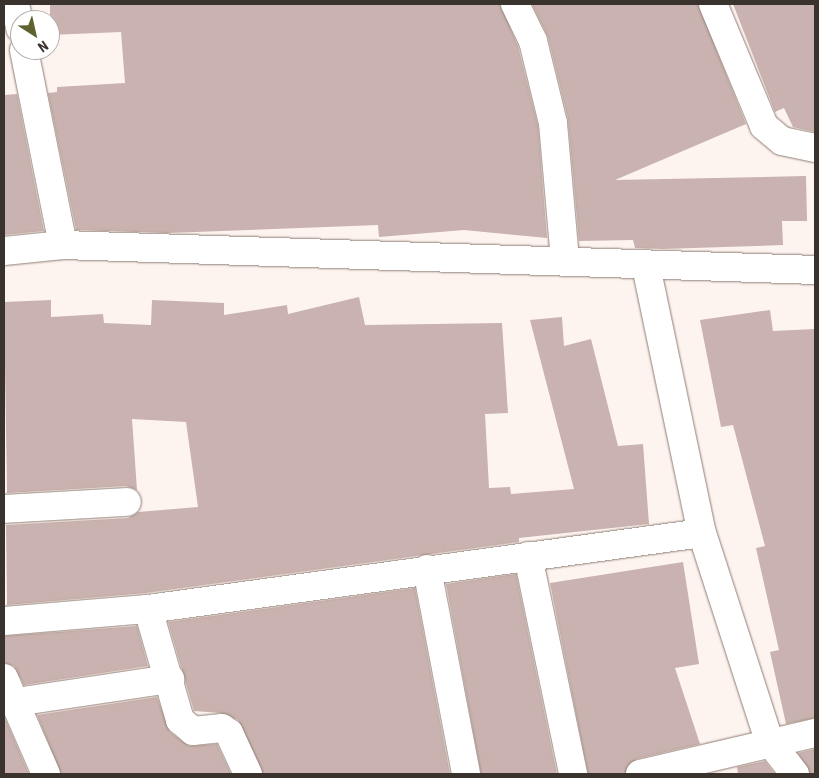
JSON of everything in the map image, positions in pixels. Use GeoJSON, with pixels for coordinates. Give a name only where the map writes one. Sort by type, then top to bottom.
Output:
{"type":"FeatureCollection","features":[{"type":"Feature","properties":{"kind":"street"},"geometry":{"type":"LineString","coordinates":[[515,4],[533,41],[553,123],[565,259]]}},
{"type":"Feature","properties":{"kind":"street"},"geometry":{"type":"LineString","coordinates":[[713,4],[764,126],[782,141],[815,148]]}},
{"type":"Feature","properties":{"kind":"street"},"geometry":{"type":"LineString","coordinates":[[26,60],[63,245]]}},
{"type":"Feature","properties":{"kind":"street"},"geometry":{"type":"LineString","coordinates":[[4,251],[63,245],[565,259],[646,266],[815,270]]}},
{"type":"Feature","properties":{"kind":"street"},"geometry":{"type":"LineString","coordinates":[[646,266],[702,533],[768,740],[795,774]]}},
{"type":"Feature","properties":{"kind":"street"},"geometry":{"type":"LineString","coordinates":[[4,509],[126,502]]}},
{"type":"Feature","properties":{"kind":"street"},"geometry":{"type":"LineString","coordinates":[[4,621],[148,609],[427,569],[702,533]]}},
{"type":"Feature","properties":{"kind":"street"},"geometry":{"type":"LineString","coordinates":[[528,556],[573,774]]}},
{"type":"Feature","properties":{"kind":"street"},"geometry":{"type":"LineString","coordinates":[[427,569],[466,774]]}},
{"type":"Feature","properties":{"kind":"street"},"geometry":{"type":"LineString","coordinates":[[148,609],[184,726],[202,732],[222,728],[229,733],[248,774]]}},
{"type":"Feature","properties":{"kind":"street"},"geometry":{"type":"LineString","coordinates":[[4,678],[46,774]]}},
{"type":"Feature","properties":{"kind":"street"},"geometry":{"type":"LineString","coordinates":[[16,702],[170,679]]}},
{"type":"Feature","properties":{"kind":"street"},"geometry":{"type":"LineString","coordinates":[[640,774],[768,740],[815,732]]}},
{"type":"Feature","properties":{"kind":"building"},"geometry":{"type":"Polygon","coordinates":[[[50,4],[500,4],[518,46],[538,126],[547,238],[464,230],[379,237],[378,225],[168,233],[76,230],[48,93],[57,92],[57,87],[125,83],[121,32],[60,35],[60,10],[50,10],[50,4]]]}},
{"type":"Feature","properties":{"kind":"building"},"geometry":{"type":"Polygon","coordinates":[[[532,4],[698,4],[746,124],[615,180],[806,176],[807,221],[782,221],[783,245],[662,249],[635,248],[633,240],[579,241],[568,119],[548,37],[532,4]]]}},
{"type":"Feature","properties":{"kind":"building"},"geometry":{"type":"Polygon","coordinates":[[[733,4],[815,4],[815,132],[793,127],[784,108],[775,112],[733,4]]]}},
{"type":"Feature","properties":{"kind":"building"},"geometry":{"type":"Polygon","coordinates":[[[17,94],[44,231],[4,235],[4,95],[17,94]]]}},
{"type":"Feature","properties":{"kind":"building"},"geometry":{"type":"Polygon","coordinates":[[[359,297],[365,325],[502,323],[508,413],[485,414],[489,488],[510,487],[511,494],[574,489],[530,320],[562,317],[564,346],[591,339],[618,446],[643,444],[649,524],[519,538],[519,542],[146,593],[7,605],[6,525],[128,518],[138,512],[198,507],[186,422],[132,419],[137,490],[126,486],[7,493],[4,302],[51,300],[51,317],[103,314],[104,323],[151,325],[152,300],[224,303],[224,315],[287,305],[288,314],[359,297]]]}},
{"type":"Feature","properties":{"kind":"building"},"geometry":{"type":"Polygon","coordinates":[[[770,310],[773,331],[815,329],[815,718],[786,724],[770,652],[779,650],[756,548],[765,546],[733,425],[721,427],[700,320],[770,310]]]}},
{"type":"Feature","properties":{"kind":"building"},"geometry":{"type":"Polygon","coordinates":[[[683,562],[699,664],[675,668],[700,744],[636,759],[625,774],[588,774],[550,583],[683,562]]]}},
{"type":"Feature","properties":{"kind":"building"},"geometry":{"type":"Polygon","coordinates":[[[516,574],[557,774],[481,774],[446,584],[516,574]]]}},
{"type":"Feature","properties":{"kind":"building"},"geometry":{"type":"Polygon","coordinates":[[[415,588],[450,774],[263,774],[238,720],[221,713],[194,711],[168,622],[415,588]]]}},
{"type":"Feature","properties":{"kind":"building"},"geometry":{"type":"Polygon","coordinates":[[[137,626],[148,666],[24,685],[14,666],[4,663],[4,636],[137,626]]]}},
{"type":"Feature","properties":{"kind":"building"},"geometry":{"type":"Polygon","coordinates":[[[157,697],[170,732],[189,746],[217,744],[231,774],[61,774],[37,715],[157,697]]]}},
{"type":"Feature","properties":{"kind":"building"},"geometry":{"type":"Polygon","coordinates":[[[4,716],[29,774],[4,774],[4,716]]]}},
{"type":"Feature","properties":{"kind":"building"},"geometry":{"type":"Polygon","coordinates":[[[815,749],[815,774],[810,774],[798,753],[815,749]]]}},
{"type":"Feature","properties":{"kind":"building"},"geometry":{"type":"Polygon","coordinates":[[[765,761],[775,774],[738,774],[737,767],[765,761]]]}}]}
